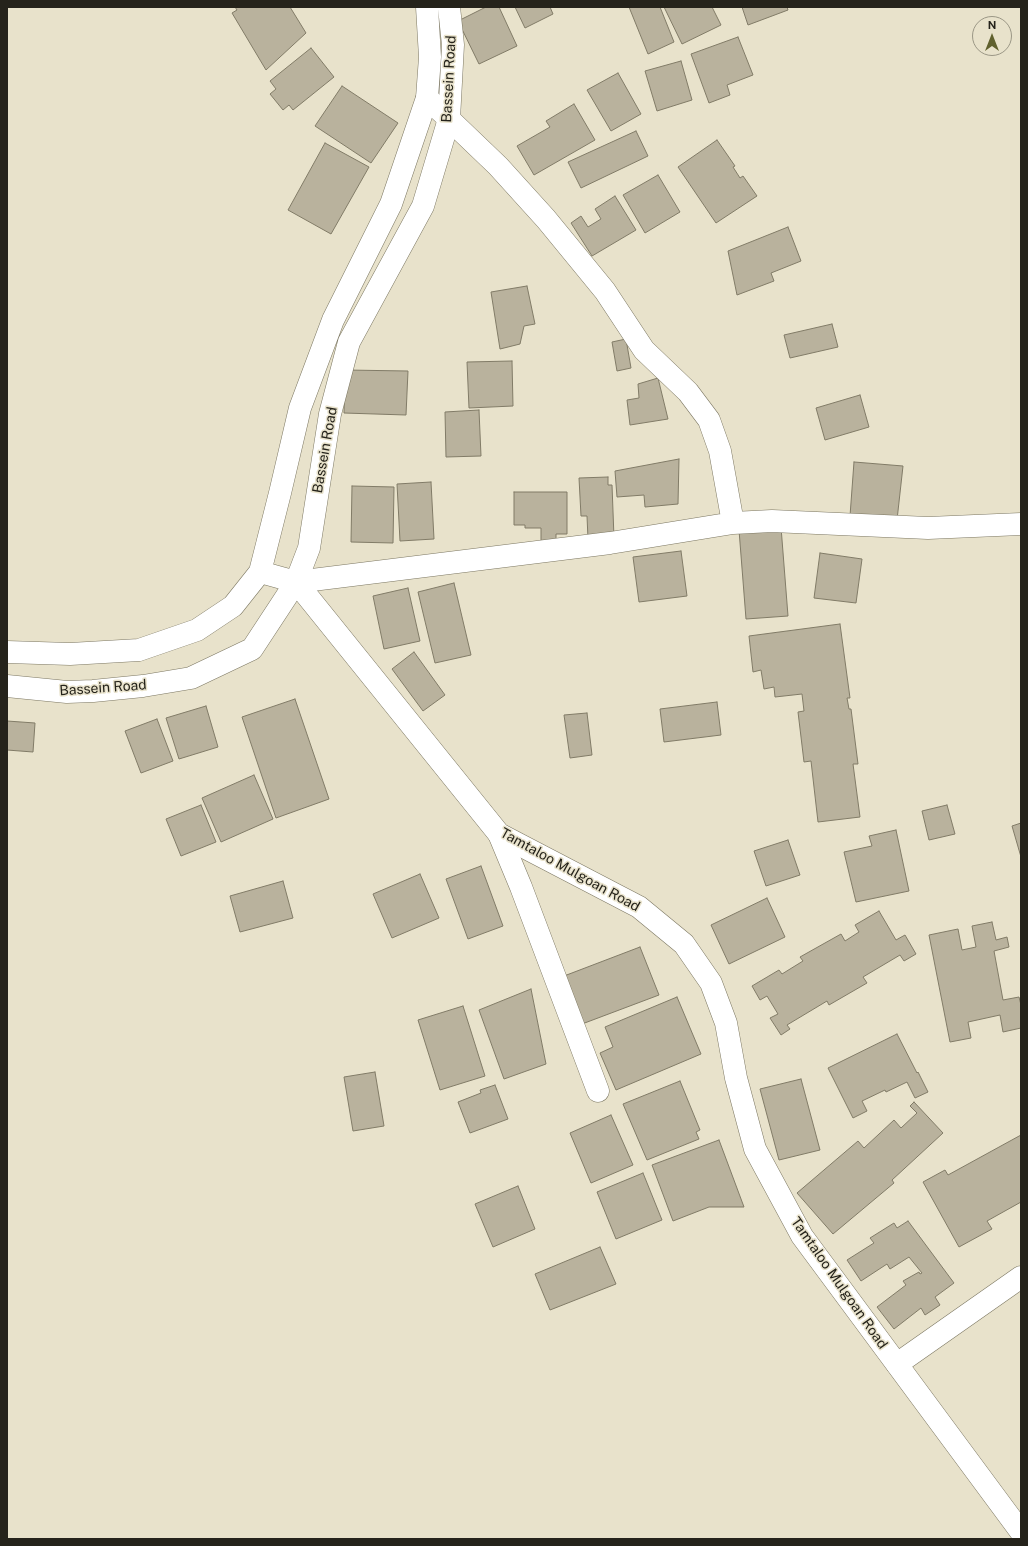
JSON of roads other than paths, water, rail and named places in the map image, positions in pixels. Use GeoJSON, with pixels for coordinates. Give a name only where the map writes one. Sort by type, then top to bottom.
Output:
{"type":"FeatureCollection","features":[{"type":"Feature","properties":{"kind":"main road","name":"Bassein Road"},"geometry":{"type":"LineString","coordinates":[[260,572],[300,408],[333,320],[391,204],[427,98],[430,57],[427,7]]}},
{"type":"Feature","properties":{"kind":"main road","name":"Bassein Road"},"geometry":{"type":"LineString","coordinates":[[7,686],[67,692],[93,691],[143,686],[191,678],[252,648],[296,582],[309,548],[330,414],[349,342],[423,206],[449,119],[453,45],[450,7]]}},
{"type":"Feature","properties":{"kind":"main road"},"geometry":{"type":"LineString","coordinates":[[427,98],[498,166],[546,219],[605,291],[644,350],[688,392],[708,420],[720,451],[733,523]]}},
{"type":"Feature","properties":{"kind":"main road"},"geometry":{"type":"LineString","coordinates":[[7,652],[70,654],[139,650],[197,630],[233,606],[260,572],[296,582],[610,543],[733,523],[772,521],[928,528],[1021,524]]}},
{"type":"Feature","properties":{"kind":"main road","name":"Tamtaloo Mulgoan Road"},"geometry":{"type":"LineString","coordinates":[[296,582],[499,834],[639,907],[684,944],[711,983],[726,1022],[736,1078],[755,1149],[802,1236],[1021,1532]]}},
{"type":"Feature","properties":{"kind":"main road"},"geometry":{"type":"LineString","coordinates":[[499,834],[521,887],[598,1091]]}},
{"type":"Feature","properties":{"kind":"main road"},"geometry":{"type":"LineString","coordinates":[[897,1364],[1021,1277]]}}]}
